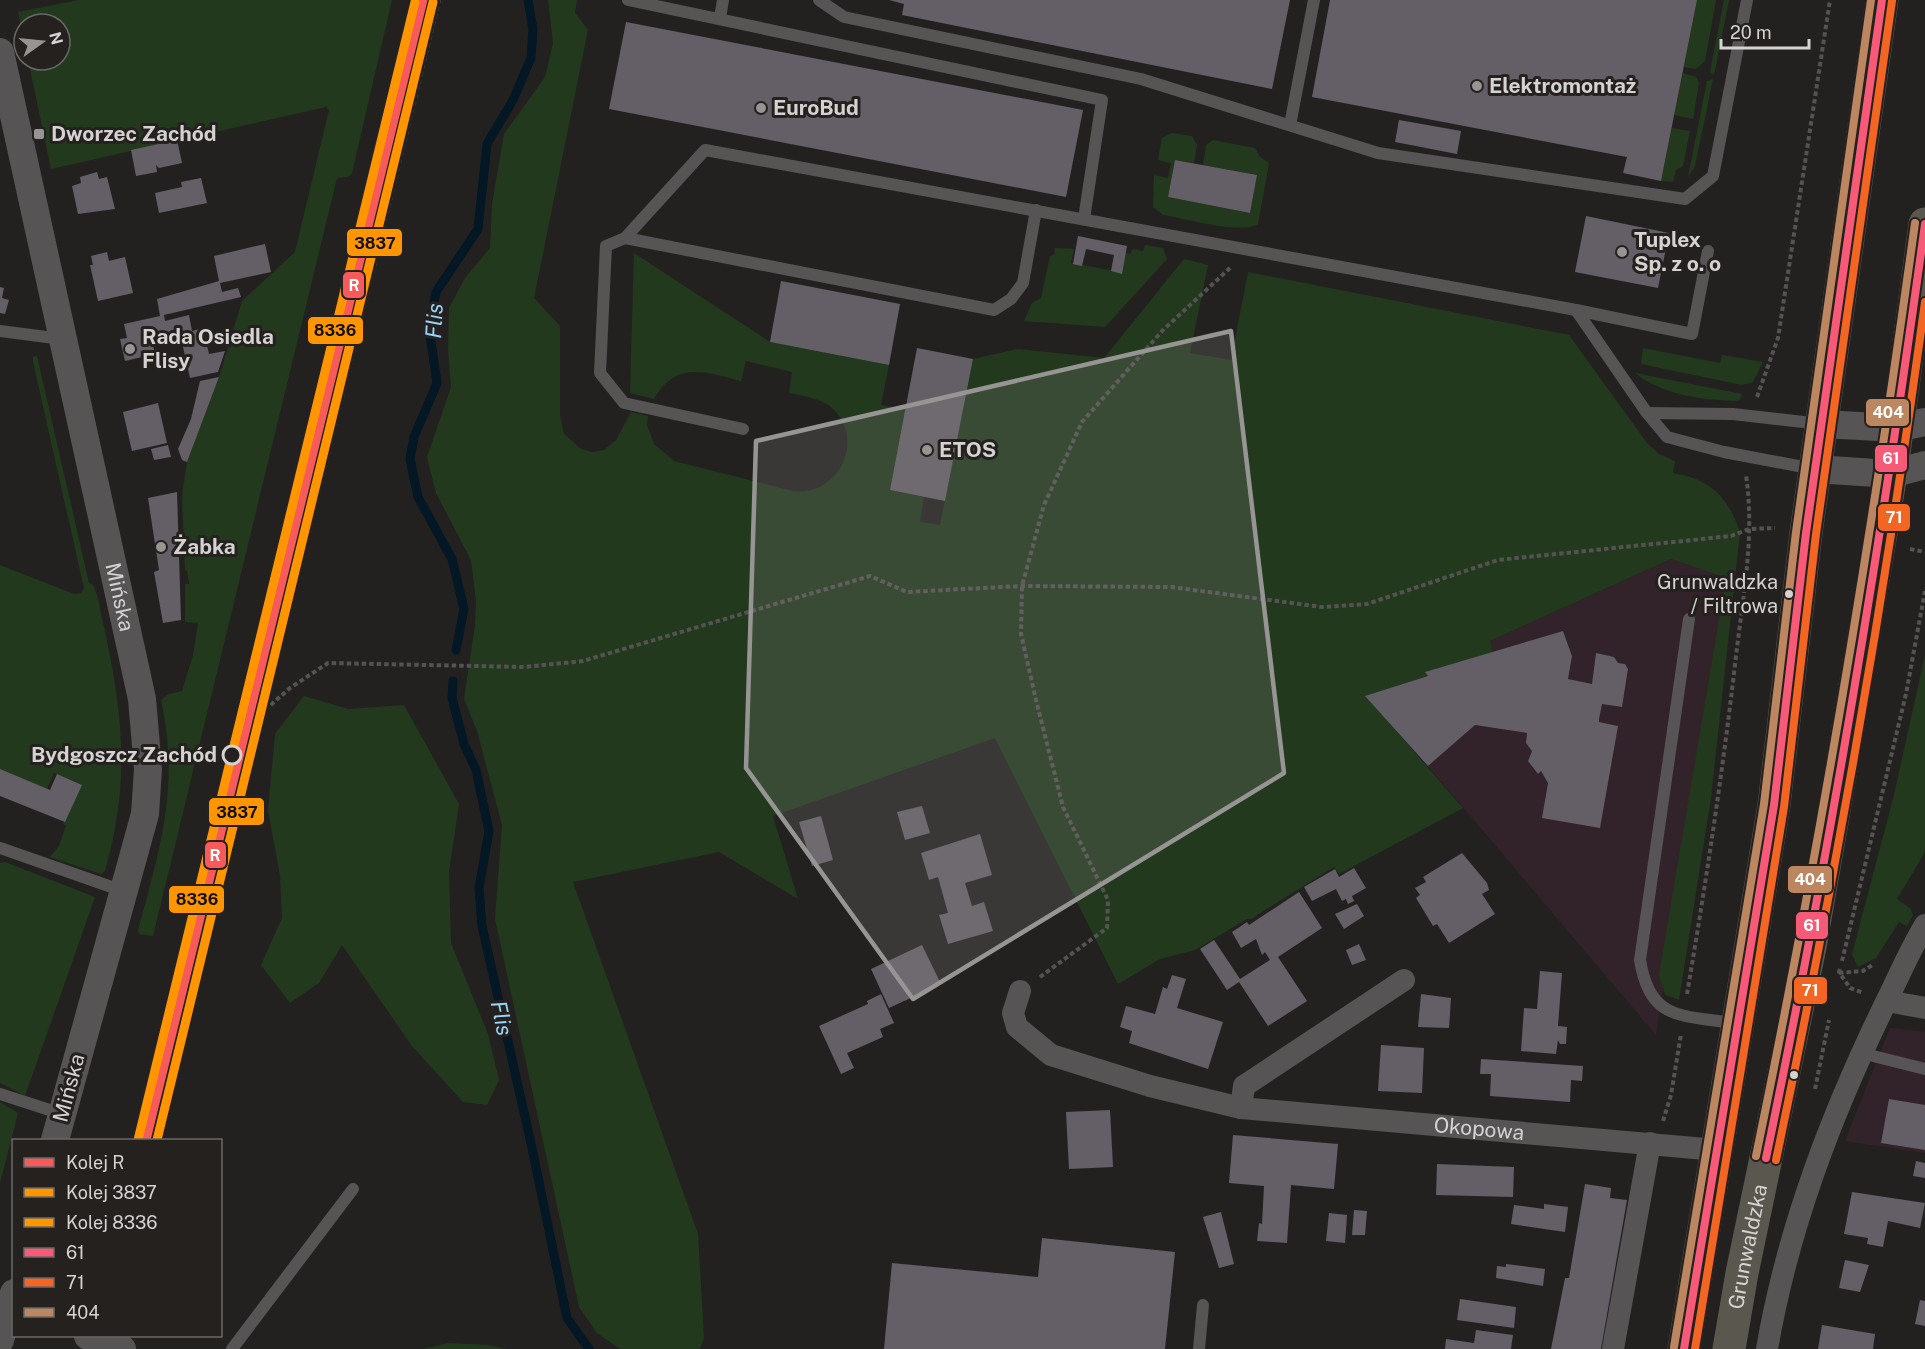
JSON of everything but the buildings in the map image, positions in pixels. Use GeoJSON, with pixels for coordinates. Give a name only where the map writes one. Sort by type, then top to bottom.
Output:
{"type":"FeatureCollection","features":[{"type":"Feature","properties":{"kind":"main road"},"geometry":{"type":"LineString","coordinates":[[1684,1349],[1774,805],[1815,469],[1882,0]]}},
{"type":"Feature","properties":{"kind":"main road","name":"Grunwaldzka"},"geometry":{"type":"LineString","coordinates":[[1729,1349],[1742,1273],[1810,947],[1891,474],[1911,425],[1922,294],[1925,224]]}},
{"type":"Feature","properties":{"kind":"street","name":"Mińska"},"geometry":{"type":"LineString","coordinates":[[0,52],[142,699],[148,769],[145,814],[59,1127]]}},
{"type":"Feature","properties":{"kind":"street"},"geometry":{"type":"LineString","coordinates":[[1822,424],[1911,425]]}},
{"type":"Feature","properties":{"kind":"street"},"geometry":{"type":"LineString","coordinates":[[1815,469],[1891,474],[1925,465]]}},
{"type":"Feature","properties":{"kind":"street"},"geometry":{"type":"LineString","coordinates":[[1767,1349],[1777,1289],[1794,1227],[1861,1053],[1925,925]]}},
{"type":"Feature","properties":{"kind":"street"},"geometry":{"type":"LineString","coordinates":[[1240,1108],[1244,1086],[1404,980]]}},
{"type":"Feature","properties":{"kind":"street","name":"Okopowa"},"geometry":{"type":"LineString","coordinates":[[1020,991],[1013,1013],[1017,1027],[1051,1055],[1150,1086],[1240,1108],[1656,1135],[1717,1150]]}},
{"type":"Feature","properties":{"kind":"street"},"geometry":{"type":"LineString","coordinates":[[1887,1001],[1925,1008]]}},
{"type":"Feature","properties":{"kind":"street"},"geometry":{"type":"LineString","coordinates":[[1614,1349],[1656,1135]]}},
{"type":"Feature","properties":{"kind":"street"},"geometry":{"type":"LineString","coordinates":[[93,1337],[122,1349]]}},
{"type":"Feature","properties":{"kind":"lane"},"geometry":{"type":"LineString","coordinates":[[628,0],[1102,100],[1084,219]]}},
{"type":"Feature","properties":{"kind":"lane"},"geometry":{"type":"LineString","coordinates":[[720,18],[723,0]]}},
{"type":"Feature","properties":{"kind":"lane"},"geometry":{"type":"LineString","coordinates":[[819,0],[844,17],[1141,79],[1378,153],[1559,178],[1685,199],[1713,176],[1747,0]]}},
{"type":"Feature","properties":{"kind":"lane"},"geometry":{"type":"LineString","coordinates":[[1290,125],[1314,0]]}},
{"type":"Feature","properties":{"kind":"lane"},"geometry":{"type":"LineString","coordinates":[[743,429],[624,403],[600,373],[606,246],[625,238],[705,150],[1250,249],[1692,333],[1708,251]]}},
{"type":"Feature","properties":{"kind":"lane"},"geometry":{"type":"LineString","coordinates":[[625,238],[994,310],[1011,299],[1023,283],[1036,210]]}},
{"type":"Feature","properties":{"kind":"lane"},"geometry":{"type":"LineString","coordinates":[[1576,310],[1647,413],[1667,437],[1680,442],[1815,469]]}},
{"type":"Feature","properties":{"kind":"lane"},"geometry":{"type":"LineString","coordinates":[[0,331],[62,339]]}},
{"type":"Feature","properties":{"kind":"lane"},"geometry":{"type":"LineString","coordinates":[[1647,413],[1722,414],[1822,424]]}},
{"type":"Feature","properties":{"kind":"lane"},"geometry":{"type":"LineString","coordinates":[[1689,619],[1640,960],[1643,980],[1656,1003],[1667,1011],[1738,1024]]}},
{"type":"Feature","properties":{"kind":"lane"},"geometry":{"type":"LineString","coordinates":[[0,848],[123,891]]}},
{"type":"Feature","properties":{"kind":"lane"},"geometry":{"type":"LineString","coordinates":[[1861,1053],[1925,1069]]}},
{"type":"Feature","properties":{"kind":"lane"},"geometry":{"type":"LineString","coordinates":[[0,1094],[59,1127]]}},
{"type":"Feature","properties":{"kind":"lane"},"geometry":{"type":"LineString","coordinates":[[232,1349],[353,1189]]}},
{"type":"Feature","properties":{"kind":"lane"},"geometry":{"type":"LineString","coordinates":[[1199,1349],[1203,1305]]}},
{"type":"Feature","properties":{"kind":"path"},"geometry":{"type":"LineString","coordinates":[[161,1139],[439,0]]}},
{"type":"Feature","properties":{"kind":"path"},"geometry":{"type":"LineString","coordinates":[[1757,397],[1778,338],[1830,0]]}},
{"type":"Feature","properties":{"kind":"path"},"geometry":{"type":"LineString","coordinates":[[1020,991],[1107,928],[1108,900],[1063,807],[1021,634],[1022,586],[1044,505],[1082,422],[1163,330],[1250,249]]}},
{"type":"Feature","properties":{"kind":"path"},"geometry":{"type":"LineString","coordinates":[[1656,1135],[1671,1095],[1724,769],[1749,529],[1746,475]]}},
{"type":"Feature","properties":{"kind":"path"},"geometry":{"type":"LineString","coordinates":[[265,710],[290,688],[328,663],[524,667],[583,661],[870,576],[907,592],[1022,586],[1171,587],[1322,608],[1367,604],[1498,560],[1731,536],[1749,529],[1777,528]]}},
{"type":"Feature","properties":{"kind":"path"},"geometry":{"type":"LineString","coordinates":[[1909,549],[1925,552]]}},
{"type":"Feature","properties":{"kind":"path"},"geometry":{"type":"LineString","coordinates":[[1835,980],[1839,972],[1906,694],[1925,591]]}},
{"type":"Feature","properties":{"kind":"path"},"geometry":{"type":"LineString","coordinates":[[1839,972],[1863,971],[1881,959]]}},
{"type":"Feature","properties":{"kind":"path"},"geometry":{"type":"LineString","coordinates":[[1839,972],[1850,988],[1887,1001]]}},
{"type":"Feature","properties":{"kind":"path"},"geometry":{"type":"LineString","coordinates":[[1814,1094],[1828,1030],[1829,1009]]}},
{"type":"Feature","properties":{"kind":"highlighted area"},"geometry":{"type":"Polygon","coordinates":[[[1231,331],[1284,773],[913,999],[746,768],[756,441],[1231,331]]]}},
{"type":"Feature","properties":{"kind":"shaded area"},"geometry":{"type":"Polygon","coordinates":[[[1671,559],[1726,578],[1656,1035],[1428,766],[1475,725],[1527,733],[1526,743],[1532,751],[1528,761],[1537,773],[1541,771],[1548,783],[1543,818],[1618,726],[1599,722],[1599,719],[1602,704],[1622,707],[1628,669],[1625,664],[1618,663],[1614,657],[1596,653],[1592,684],[1568,679],[1572,655],[1563,631],[1493,652],[1490,641],[1671,559]]]}},
{"type":"Feature","properties":{"kind":"shaded area"},"geometry":{"type":"Polygon","coordinates":[[[1890,1028],[1925,1032],[1925,1153],[1845,1141],[1890,1028]]]}},
{"type":"Feature","properties":{"kind":"green space"},"geometry":{"type":"Polygon","coordinates":[[[79,0],[392,0],[352,173],[348,177],[337,178],[153,936],[140,934],[138,931],[160,844],[168,790],[169,761],[161,700],[169,694],[182,691],[193,655],[198,623],[185,622],[185,584],[189,584],[185,570],[182,496],[187,462],[219,377],[242,301],[295,252],[329,110],[326,107],[51,169],[31,72],[72,72],[72,12],[18,12],[79,0]]]}},
{"type":"Feature","properties":{"kind":"green space"},"geometry":{"type":"Polygon","coordinates":[[[548,0],[577,0],[575,13],[588,30],[534,298],[560,326],[560,415],[564,434],[581,449],[592,452],[604,450],[616,440],[631,412],[648,416],[647,425],[654,444],[674,461],[793,491],[809,490],[823,485],[834,476],[847,450],[847,435],[842,421],[832,408],[806,396],[789,393],[792,372],[746,361],[741,381],[704,372],[693,372],[672,378],[654,399],[630,393],[634,253],[770,342],[889,365],[881,405],[906,409],[890,490],[924,497],[920,522],[940,525],[973,359],[1018,349],[1104,358],[1184,259],[1208,265],[1190,353],[1231,360],[1248,272],[1569,335],[1647,443],[1659,454],[1675,461],[1673,473],[1698,480],[1716,492],[1730,509],[1740,533],[1711,798],[1679,1000],[1665,995],[1659,975],[1726,578],[1671,559],[1490,641],[1493,652],[1425,672],[1428,676],[1366,696],[1463,808],[1339,874],[1334,867],[1251,919],[1247,919],[1195,950],[1160,959],[1118,984],[995,738],[773,816],[798,899],[719,852],[573,882],[698,1234],[704,1338],[700,1349],[620,1349],[597,1333],[579,1307],[495,919],[502,825],[477,731],[464,699],[475,625],[476,601],[471,560],[436,493],[427,457],[451,387],[448,349],[449,308],[465,278],[490,248],[492,204],[504,134],[545,77],[553,44],[548,0]]]}},
{"type":"Feature","properties":{"kind":"green space"},"geometry":{"type":"Polygon","coordinates":[[[1697,0],[1716,0],[1705,61],[1696,69],[1684,67],[1697,0]]]}},
{"type":"Feature","properties":{"kind":"green space"},"geometry":{"type":"Polygon","coordinates":[[[1724,0],[1729,0],[1714,75],[1710,72],[1724,0]]]}},
{"type":"Feature","properties":{"kind":"green space"},"geometry":{"type":"Polygon","coordinates":[[[1683,73],[1696,77],[1699,83],[1693,119],[1674,115],[1683,73]]]}},
{"type":"Feature","properties":{"kind":"green space"},"geometry":{"type":"Polygon","coordinates":[[[1713,79],[1695,166],[1688,177],[1707,81],[1713,79]]]}},
{"type":"Feature","properties":{"kind":"green space"},"geometry":{"type":"Polygon","coordinates":[[[1672,128],[1690,131],[1683,166],[1676,170],[1673,182],[1661,181],[1672,128]]]}},
{"type":"Feature","properties":{"kind":"green space"},"geometry":{"type":"Polygon","coordinates":[[[1172,133],[1192,136],[1197,145],[1194,163],[1175,160],[1168,197],[1250,213],[1257,175],[1203,165],[1206,145],[1213,140],[1255,148],[1260,157],[1269,163],[1258,224],[1239,228],[1212,225],[1163,215],[1153,207],[1154,175],[1168,178],[1171,163],[1158,160],[1162,138],[1172,133]]]}},
{"type":"Feature","properties":{"kind":"green space"},"geometry":{"type":"Polygon","coordinates":[[[1145,245],[1163,248],[1167,259],[1105,327],[1024,321],[1032,303],[1041,298],[1050,256],[1054,255],[1055,248],[1074,249],[1071,263],[1121,272],[1125,253],[1131,254],[1132,249],[1143,251],[1145,245]]]}},
{"type":"Feature","properties":{"kind":"green space"},"geometry":{"type":"Polygon","coordinates":[[[1643,348],[1720,363],[1722,355],[1763,362],[1753,382],[1742,385],[1641,364],[1643,348]]]}},
{"type":"Feature","properties":{"kind":"green space"},"geometry":{"type":"Polygon","coordinates":[[[37,356],[89,583],[93,585],[97,595],[117,700],[121,733],[119,799],[114,834],[105,871],[101,874],[50,857],[59,846],[66,826],[63,824],[81,784],[54,773],[47,789],[0,770],[0,565],[74,594],[81,593],[84,588],[33,362],[33,357],[37,356]]]}},
{"type":"Feature","properties":{"kind":"green space"},"geometry":{"type":"Polygon","coordinates":[[[1635,373],[1742,394],[1740,400],[1734,401],[1695,397],[1656,386],[1635,373]]]}},
{"type":"Feature","properties":{"kind":"green space"},"geometry":{"type":"Polygon","coordinates":[[[1925,655],[1925,852],[1897,899],[1911,909],[1913,915],[1907,926],[1899,922],[1876,958],[1858,967],[1852,954],[1893,799],[1925,655]]]}},
{"type":"Feature","properties":{"kind":"green space"},"geometry":{"type":"Polygon","coordinates":[[[304,696],[348,709],[404,705],[459,804],[449,872],[451,943],[488,1034],[499,1080],[487,1105],[463,1102],[412,1046],[342,945],[319,983],[290,1003],[261,965],[282,918],[280,875],[268,811],[275,734],[304,696]]]}},
{"type":"Feature","properties":{"kind":"green space"},"geometry":{"type":"Polygon","coordinates":[[[5,862],[95,897],[25,1096],[0,1083],[0,863],[5,862]]]}},
{"type":"Feature","properties":{"kind":"green space"},"geometry":{"type":"Polygon","coordinates":[[[0,1102],[18,1113],[0,1183],[0,1102]]]}},
{"type":"Feature","properties":{"kind":"green space"},"geometry":{"type":"Polygon","coordinates":[[[449,1343],[488,1345],[506,1349],[423,1349],[449,1343]]]}},
{"type":"Feature","properties":{"kind":"waterway","name":"Flis"},"geometry":{"type":"LineString","coordinates":[[456,650],[464,609],[452,559],[418,497],[410,459],[414,437],[437,383],[429,328],[436,292],[478,229],[487,144],[513,100],[531,58],[533,29],[528,0]]}},
{"type":"Feature","properties":{"kind":"waterway","name":"Flis"},"geometry":{"type":"LineString","coordinates":[[453,681],[452,698],[464,744],[476,770],[489,831],[479,888],[482,926],[532,1148],[567,1318],[589,1349]]}},
{"type":"Feature","properties":{"kind":"rail line","name":"R"},"geometry":{"type":"LineString","coordinates":[[146,1139],[423,0]]}},
{"type":"Feature","properties":{"kind":"rail line","name":"8336"},"geometry":{"type":"LineString","coordinates":[[138,1139],[415,2]]}},
{"type":"Feature","properties":{"kind":"rail line","name":"3837"},"geometry":{"type":"LineString","coordinates":[[157,1139],[433,2]]}},
{"type":"Feature","properties":{"kind":"transit line","name":"404"},"geometry":{"type":"LineString","coordinates":[[1674,1347],[1764,804],[1796,532],[1871,0]]}},
{"type":"Feature","properties":{"kind":"transit line","name":"61"},"geometry":{"type":"LineString","coordinates":[[1684,1349],[1774,805],[1806,533],[1882,0]]}},
{"type":"Feature","properties":{"kind":"transit line","name":"71"},"geometry":{"type":"LineString","coordinates":[[1695,1349],[1784,807],[1816,534],[1892,1]]}},
{"type":"Feature","properties":{"kind":"transit line","name":"404"},"geometry":{"type":"LineString","coordinates":[[1756,1156],[1802,924],[1863,574],[1915,223]]}},
{"type":"Feature","properties":{"kind":"transit line","name":"61"},"geometry":{"type":"LineString","coordinates":[[1766,1158],[1790,1042],[1854,692],[1925,224]]}},
{"type":"Feature","properties":{"kind":"transit line","name":"71"},"geometry":{"type":"LineString","coordinates":[[1776,1160],[1819,947],[1877,625],[1925,302]]}},
{"type":"Feature","properties":{"kind":"place","name":"Elektromontaż"},"geometry":{"type":"Point","coordinates":[1477,86]}},
{"type":"Feature","properties":{"kind":"place","name":"EuroBud"},"geometry":{"type":"Point","coordinates":[761,108]}},
{"type":"Feature","properties":{"kind":"place","name":"Dworzec Zachód"},"geometry":{"type":"Point","coordinates":[39,134]}},
{"type":"Feature","properties":{"kind":"place","name":"Tuplex Sp. z o. o"},"geometry":{"type":"Point","coordinates":[1622,252]}},
{"type":"Feature","properties":{"kind":"place","name":"Rada Osiedla Flisy"},"geometry":{"type":"Point","coordinates":[130,349]}},
{"type":"Feature","properties":{"kind":"place","name":"ETOS"},"geometry":{"type":"Point","coordinates":[927,450]}},
{"type":"Feature","properties":{"kind":"place","name":"Żabka"},"geometry":{"type":"Point","coordinates":[161,547]}},
{"type":"Feature","properties":{"kind":"place","name":"Grunwaldzka / Filtrowa"},"geometry":{"type":"Point","coordinates":[1789,594]}},
{"type":"Feature","properties":{"kind":"place","name":"Bydgoszcz Zachód"},"geometry":{"type":"Point","coordinates":[232,755]}}]}
